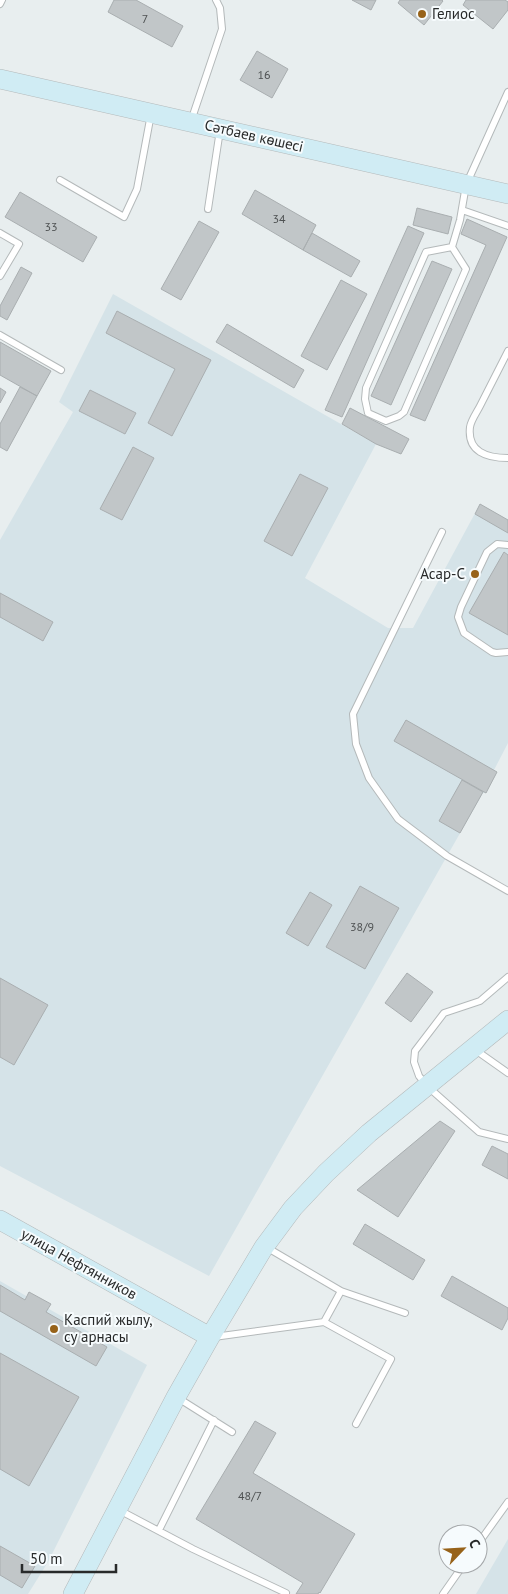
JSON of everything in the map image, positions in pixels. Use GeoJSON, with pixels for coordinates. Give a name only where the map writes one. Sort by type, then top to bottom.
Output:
{"type":"FeatureCollection","features":[{"type":"Feature","properties":{"kind":"street","name":"Сәтбаев көшесі"},"geometry":{"type":"LineString","coordinates":[[0,79],[508,194]]}},
{"type":"Feature","properties":{"kind":"street"},"geometry":{"type":"LineString","coordinates":[[73,1594],[176,1397],[264,1246],[293,1208],[326,1173],[369,1133],[508,1020]]}},
{"type":"Feature","properties":{"kind":"street","name":"улица Нефтянников"},"geometry":{"type":"LineString","coordinates":[[0,1220],[210,1338]]}},
{"type":"Feature","properties":{"kind":"lane"},"geometry":{"type":"LineString","coordinates":[[0,4],[2,0]]}},
{"type":"Feature","properties":{"kind":"lane"},"geometry":{"type":"LineString","coordinates":[[190,122],[222,29],[220,8],[216,0]]}},
{"type":"Feature","properties":{"kind":"lane"},"geometry":{"type":"LineString","coordinates":[[452,247],[426,252],[366,388],[365,399],[368,412],[386,421],[404,412],[466,269],[452,247],[462,210],[466,185],[508,92]]}},
{"type":"Feature","properties":{"kind":"lane"},"geometry":{"type":"LineString","coordinates":[[60,180],[124,217],[137,189],[152,113]]}},
{"type":"Feature","properties":{"kind":"lane"},"geometry":{"type":"LineString","coordinates":[[208,209],[220,129]]}},
{"type":"Feature","properties":{"kind":"lane"},"geometry":{"type":"LineString","coordinates":[[462,210],[508,226]]}},
{"type":"Feature","properties":{"kind":"lane"},"geometry":{"type":"LineString","coordinates":[[0,233],[20,244],[0,276]]}},
{"type":"Feature","properties":{"kind":"lane"},"geometry":{"type":"LineString","coordinates":[[0,334],[61,370]]}},
{"type":"Feature","properties":{"kind":"lane"},"geometry":{"type":"LineString","coordinates":[[508,351],[470,426],[471,441],[476,449],[484,455],[508,458]]}},
{"type":"Feature","properties":{"kind":"lane"},"geometry":{"type":"LineString","coordinates":[[442,532],[353,714],[356,744],[369,778],[398,819],[446,856],[508,891]]}},
{"type":"Feature","properties":{"kind":"lane"},"geometry":{"type":"LineString","coordinates":[[508,546],[497,544],[487,552],[461,606],[458,617],[464,633],[492,652],[508,652]]}},
{"type":"Feature","properties":{"kind":"lane"},"geometry":{"type":"LineString","coordinates":[[508,977],[480,1001],[444,1013],[415,1051],[414,1062],[419,1076],[427,1086],[479,1132],[508,1139]]}},
{"type":"Feature","properties":{"kind":"lane"},"geometry":{"type":"LineString","coordinates":[[473,1049],[508,1073]]}},
{"type":"Feature","properties":{"kind":"lane"},"geometry":{"type":"LineString","coordinates":[[264,1246],[341,1291],[405,1313]]}},
{"type":"Feature","properties":{"kind":"lane"},"geometry":{"type":"LineString","coordinates":[[324,1322],[341,1291]]}},
{"type":"Feature","properties":{"kind":"lane"},"geometry":{"type":"LineString","coordinates":[[210,1338],[324,1322],[391,1359],[356,1424]]}},
{"type":"Feature","properties":{"kind":"lane"},"geometry":{"type":"LineString","coordinates":[[176,1397],[232,1432]]}},
{"type":"Feature","properties":{"kind":"lane"},"geometry":{"type":"LineString","coordinates":[[159,1530],[214,1420]]}},
{"type":"Feature","properties":{"kind":"lane"},"geometry":{"type":"LineString","coordinates":[[488,1530],[508,1502]]}},
{"type":"Feature","properties":{"kind":"lane"},"geometry":{"type":"LineString","coordinates":[[118,1509],[193,1549],[286,1594]]}},
{"type":"Feature","properties":{"kind":"lane"},"geometry":{"type":"LineString","coordinates":[[443,1594],[457,1574]]}},
{"type":"Feature","properties":{"kind":"shaded area"},"geometry":{"type":"Polygon","coordinates":[[[113,294],[376,444],[305,578],[388,628],[413,628],[480,504],[508,520],[508,743],[494,770],[497,772],[486,793],[483,793],[209,1276],[0,1166],[0,540],[73,412],[59,402],[113,294]]]}},
{"type":"Feature","properties":{"kind":"shaded area"},"geometry":{"type":"Polygon","coordinates":[[[0,1281],[147,1365],[48,1562],[28,1594],[0,1594],[0,1281]]]}},
{"type":"Feature","properties":{"kind":"shaded area"},"geometry":{"type":"Polygon","coordinates":[[[508,1539],[508,1594],[476,1594],[508,1539]]]}},
{"type":"Feature","properties":{"kind":"building"},"geometry":{"type":"Polygon","coordinates":[[[114,0],[136,0],[183,26],[172,47],[108,12],[114,0]]]}},
{"type":"Feature","properties":{"kind":"building"},"geometry":{"type":"Polygon","coordinates":[[[352,0],[376,0],[371,10],[352,0]]]}},
{"type":"Feature","properties":{"kind":"building","name":"Гелиос"},"geometry":{"type":"Polygon","coordinates":[[[400,0],[443,1],[424,25],[398,3],[400,0]]]}},
{"type":"Feature","properties":{"kind":"building"},"geometry":{"type":"Polygon","coordinates":[[[466,0],[505,0],[508,2],[508,10],[493,29],[463,5],[466,0]]]}},
{"type":"Feature","properties":{"kind":"building"},"geometry":{"type":"Polygon","coordinates":[[[257,51],[288,69],[272,98],[240,80],[257,51]]]}},
{"type":"Feature","properties":{"kind":"building"},"geometry":{"type":"Polygon","coordinates":[[[255,190],[316,225],[303,250],[242,214],[255,190]]]}},
{"type":"Feature","properties":{"kind":"building"},"geometry":{"type":"Polygon","coordinates":[[[20,192],[97,237],[83,262],[5,217],[20,192]]]}},
{"type":"Feature","properties":{"kind":"building"},"geometry":{"type":"Polygon","coordinates":[[[417,208],[452,217],[448,234],[413,225],[417,208]]]}},
{"type":"Feature","properties":{"kind":"building"},"geometry":{"type":"Polygon","coordinates":[[[467,219],[507,237],[425,421],[410,415],[486,245],[461,234],[467,219]]]}},
{"type":"Feature","properties":{"kind":"building"},"geometry":{"type":"Polygon","coordinates":[[[199,221],[219,232],[181,300],[161,289],[199,221]]]}},
{"type":"Feature","properties":{"kind":"building"},"geometry":{"type":"Polygon","coordinates":[[[408,226],[424,233],[342,417],[325,410],[408,226]]]}},
{"type":"Feature","properties":{"kind":"building"},"geometry":{"type":"Polygon","coordinates":[[[312,233],[360,261],[351,277],[303,250],[312,233]]]}},
{"type":"Feature","properties":{"kind":"building"},"geometry":{"type":"Polygon","coordinates":[[[432,261],[452,269],[391,405],[371,396],[432,261]]]}},
{"type":"Feature","properties":{"kind":"building"},"geometry":{"type":"Polygon","coordinates":[[[21,267],[32,273],[7,320],[0,316],[0,306],[21,267]]]}},
{"type":"Feature","properties":{"kind":"building"},"geometry":{"type":"Polygon","coordinates":[[[341,280],[367,294],[327,370],[301,356],[341,280]]]}},
{"type":"Feature","properties":{"kind":"building"},"geometry":{"type":"Polygon","coordinates":[[[117,311],[211,360],[172,436],[148,423],[175,369],[106,333],[117,311]]]}},
{"type":"Feature","properties":{"kind":"building"},"geometry":{"type":"Polygon","coordinates":[[[227,324],[304,370],[294,388],[216,342],[227,324]]]}},
{"type":"Feature","properties":{"kind":"building"},"geometry":{"type":"Polygon","coordinates":[[[0,342],[51,371],[37,396],[0,375],[0,342]]]}},
{"type":"Feature","properties":{"kind":"building"},"geometry":{"type":"Polygon","coordinates":[[[20,387],[37,396],[7,451],[0,447],[0,424],[20,387]]]}},
{"type":"Feature","properties":{"kind":"building"},"geometry":{"type":"Polygon","coordinates":[[[0,388],[6,392],[0,403],[0,388]]]}},
{"type":"Feature","properties":{"kind":"building"},"geometry":{"type":"Polygon","coordinates":[[[90,390],[136,413],[125,434],[79,411],[90,390]]]}},
{"type":"Feature","properties":{"kind":"building"},"geometry":{"type":"Polygon","coordinates":[[[350,408],[409,439],[401,454],[376,444],[342,424],[350,408]]]}},
{"type":"Feature","properties":{"kind":"building"},"geometry":{"type":"Polygon","coordinates":[[[133,447],[154,458],[122,520],[100,509],[133,447]]]}},
{"type":"Feature","properties":{"kind":"building"},"geometry":{"type":"Polygon","coordinates":[[[300,474],[328,488],[292,556],[264,541],[300,474]]]}},
{"type":"Feature","properties":{"kind":"building"},"geometry":{"type":"Polygon","coordinates":[[[480,504],[508,520],[508,533],[475,514],[480,504]]]}},
{"type":"Feature","properties":{"kind":"building"},"geometry":{"type":"Polygon","coordinates":[[[504,552],[508,555],[508,635],[469,613],[504,552]]]}},
{"type":"Feature","properties":{"kind":"building"},"geometry":{"type":"Polygon","coordinates":[[[0,593],[53,622],[43,641],[0,617],[0,593]]]}},
{"type":"Feature","properties":{"kind":"building"},"geometry":{"type":"Polygon","coordinates":[[[406,720],[497,772],[486,793],[394,741],[406,720]]]}},
{"type":"Feature","properties":{"kind":"building"},"geometry":{"type":"Polygon","coordinates":[[[462,780],[483,792],[460,833],[439,821],[462,780]]]}},
{"type":"Feature","properties":{"kind":"building"},"geometry":{"type":"Polygon","coordinates":[[[360,886],[399,908],[365,969],[326,947],[360,886]]]}},
{"type":"Feature","properties":{"kind":"building"},"geometry":{"type":"Polygon","coordinates":[[[310,892],[332,905],[308,946],[286,933],[310,892]]]}},
{"type":"Feature","properties":{"kind":"building"},"geometry":{"type":"Polygon","coordinates":[[[407,973],[433,992],[411,1022],[385,1003],[407,973]]]}},
{"type":"Feature","properties":{"kind":"building"},"geometry":{"type":"Polygon","coordinates":[[[0,978],[48,1005],[14,1065],[0,1057],[0,978]]]}},
{"type":"Feature","properties":{"kind":"building"},"geometry":{"type":"Polygon","coordinates":[[[440,1121],[455,1131],[398,1217],[357,1190],[440,1121]]]}},
{"type":"Feature","properties":{"kind":"building"},"geometry":{"type":"Polygon","coordinates":[[[492,1146],[508,1154],[508,1179],[482,1165],[492,1146]]]}},
{"type":"Feature","properties":{"kind":"building"},"geometry":{"type":"Polygon","coordinates":[[[365,1224],[425,1260],[413,1280],[353,1244],[365,1224]]]}},
{"type":"Feature","properties":{"kind":"building"},"geometry":{"type":"Polygon","coordinates":[[[452,1276],[508,1308],[508,1318],[502,1330],[441,1296],[452,1276]]]}},
{"type":"Feature","properties":{"kind":"building","name":"Каспий жылу, су арнасы"},"geometry":{"type":"Polygon","coordinates":[[[0,1285],[25,1300],[29,1292],[51,1304],[46,1312],[107,1347],[96,1366],[0,1311],[0,1285]]]}},
{"type":"Feature","properties":{"kind":"building"},"geometry":{"type":"Polygon","coordinates":[[[0,1353],[79,1397],[29,1486],[0,1469],[0,1353]]]}},
{"type":"Feature","properties":{"kind":"building"},"geometry":{"type":"Polygon","coordinates":[[[255,1421],[276,1433],[253,1473],[355,1534],[318,1594],[296,1594],[303,1583],[196,1519],[255,1421]]]}},
{"type":"Feature","properties":{"kind":"building"},"geometry":{"type":"Polygon","coordinates":[[[0,1546],[35,1566],[22,1588],[0,1575],[0,1546]]]}},
{"type":"Feature","properties":{"kind":"place","name":"Гелиос"},"geometry":{"type":"Point","coordinates":[422,14]}},
{"type":"Feature","properties":{"kind":"place","name":"Асар-С"},"geometry":{"type":"Point","coordinates":[475,574]}},
{"type":"Feature","properties":{"kind":"place","name":"Каспий жылу, су арнасы"},"geometry":{"type":"Point","coordinates":[54,1329]}}]}
